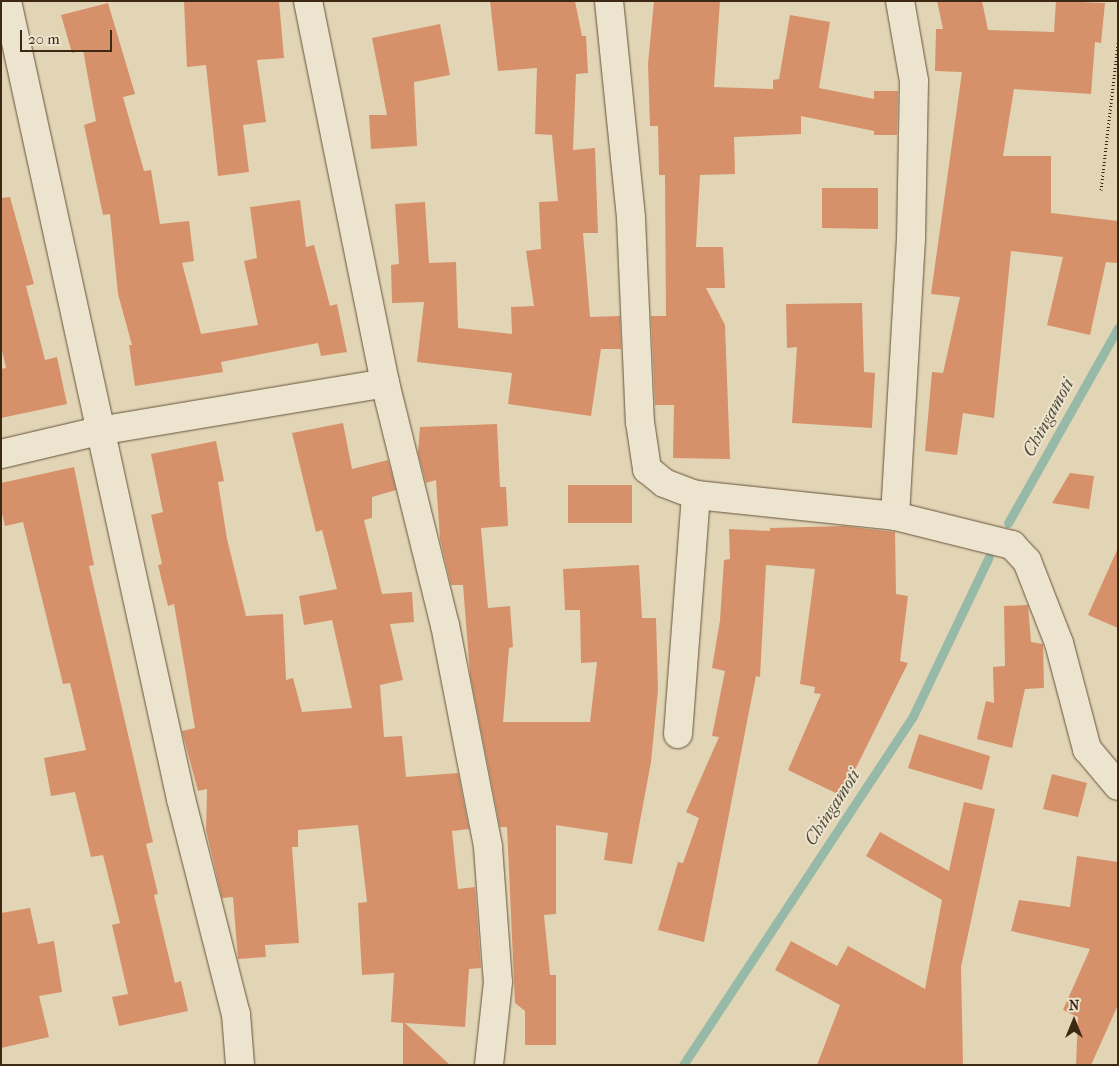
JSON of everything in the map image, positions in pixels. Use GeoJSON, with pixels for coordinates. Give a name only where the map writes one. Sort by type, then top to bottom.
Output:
{"type":"FeatureCollection","features":[{"type":"Feature","properties":{"kind":"street"},"geometry":{"type":"LineString","coordinates":[[7,1],[99,430],[115,480],[181,799],[236,1014],[240,1065]]}},
{"type":"Feature","properties":{"kind":"street"},"geometry":{"type":"LineString","coordinates":[[308,1],[384,383],[445,625],[488,847],[498,982],[489,1065]]}},
{"type":"Feature","properties":{"kind":"street"},"geometry":{"type":"LineString","coordinates":[[609,1],[631,218],[640,422],[647,469],[664,483],[696,495],[895,516],[1012,545],[1027,561],[1058,643],[1087,749],[1118,786]]}},
{"type":"Feature","properties":{"kind":"street"},"geometry":{"type":"LineString","coordinates":[[895,516],[911,238],[914,81],[900,1]]}},
{"type":"Feature","properties":{"kind":"street"},"geometry":{"type":"LineString","coordinates":[[1,454],[99,430],[384,383]]}},
{"type":"Feature","properties":{"kind":"street"},"geometry":{"type":"LineString","coordinates":[[678,734],[696,495]]}},
{"type":"Feature","properties":{"kind":"path"},"geometry":{"type":"LineString","coordinates":[[1101,190],[1118,43]]}},
{"type":"Feature","properties":{"kind":"building"},"geometry":{"type":"Polygon","coordinates":[[[184,1],[279,1],[284,58],[257,60],[266,122],[243,125],[249,172],[218,176],[206,65],[187,67],[184,1]]]}},
{"type":"Feature","properties":{"kind":"building"},"geometry":{"type":"Polygon","coordinates":[[[490,1],[575,1],[582,36],[586,36],[588,73],[576,74],[573,150],[595,148],[598,233],[583,233],[590,317],[620,316],[621,349],[601,349],[591,416],[508,404],[512,373],[417,362],[424,302],[392,303],[391,265],[399,264],[395,204],[425,202],[429,263],[456,262],[458,328],[512,334],[511,307],[534,306],[526,251],[541,249],[539,202],[558,201],[552,135],[535,134],[537,68],[498,71],[490,1]]]}},
{"type":"Feature","properties":{"kind":"building"},"geometry":{"type":"Polygon","coordinates":[[[654,1],[720,1],[714,87],[773,89],[773,80],[779,79],[790,15],[830,22],[819,88],[874,99],[874,91],[898,91],[897,135],[874,135],[874,131],[801,116],[801,134],[734,137],[735,174],[700,175],[696,247],[723,247],[725,288],[706,288],[725,325],[730,459],[673,458],[674,405],[655,405],[651,316],[666,316],[665,175],[659,175],[658,126],[650,126],[648,64],[654,1]]]}},
{"type":"Feature","properties":{"kind":"building"},"geometry":{"type":"Polygon","coordinates":[[[937,1],[982,1],[988,30],[1054,32],[1056,1],[1105,3],[1101,43],[1095,42],[1091,94],[1014,89],[1003,156],[1051,156],[1051,213],[1118,221],[1118,263],[1106,262],[1090,335],[1047,325],[1063,257],[1011,251],[994,418],[963,413],[957,455],[925,451],[932,372],[943,373],[960,297],[931,294],[962,72],[935,71],[936,29],[943,29],[937,1]]]}},
{"type":"Feature","properties":{"kind":"building"},"geometry":{"type":"Polygon","coordinates":[[[108,3],[135,94],[123,97],[144,171],[151,170],[160,224],[189,221],[194,261],[182,263],[201,334],[258,325],[244,261],[257,258],[250,207],[300,200],[306,247],[314,245],[330,306],[337,304],[347,352],[321,356],[318,343],[221,362],[223,372],[135,386],[129,345],[132,345],[118,294],[110,214],[103,215],[84,125],[96,121],[83,50],[72,53],[61,15],[108,3]]]}},
{"type":"Feature","properties":{"kind":"building"},"geometry":{"type":"Polygon","coordinates":[[[440,24],[450,75],[414,82],[417,146],[371,149],[369,115],[387,115],[372,38],[440,24]]]}},
{"type":"Feature","properties":{"kind":"building"},"geometry":{"type":"Polygon","coordinates":[[[822,188],[878,188],[878,229],[822,228],[822,188]]]}},
{"type":"Feature","properties":{"kind":"building"},"geometry":{"type":"Polygon","coordinates":[[[10,197],[34,284],[26,286],[45,360],[57,357],[67,404],[1,418],[1,369],[6,368],[1,346],[1,198],[10,197]]]}},
{"type":"Feature","properties":{"kind":"building"},"geometry":{"type":"Polygon","coordinates":[[[862,303],[864,372],[875,373],[872,428],[792,423],[797,347],[787,348],[786,304],[862,303]]]}},
{"type":"Feature","properties":{"kind":"building"},"geometry":{"type":"Polygon","coordinates":[[[343,423],[352,469],[388,460],[396,490],[372,497],[372,518],[364,520],[382,594],[412,592],[414,622],[390,624],[403,680],[380,685],[384,737],[402,736],[406,777],[458,773],[469,829],[452,831],[458,889],[475,887],[481,968],[469,969],[465,1027],[405,1023],[450,1065],[403,1065],[403,1023],[391,1022],[394,973],[362,975],[358,903],[367,902],[358,825],[298,830],[298,847],[292,847],[299,943],[265,945],[266,957],[238,959],[233,897],[222,898],[206,830],[207,789],[198,791],[182,731],[195,728],[174,604],[168,606],[158,565],[162,564],[151,515],[163,512],[151,454],[216,441],[224,481],[218,482],[227,539],[246,616],[283,614],[286,680],[293,678],[302,712],[352,708],[332,620],[304,625],[299,596],[337,589],[322,530],[316,532],[292,433],[343,423]]]}},
{"type":"Feature","properties":{"kind":"building"},"geometry":{"type":"Polygon","coordinates":[[[497,424],[500,487],[506,487],[508,526],[481,528],[488,608],[510,606],[513,647],[509,648],[503,722],[590,722],[597,662],[581,663],[580,610],[565,610],[563,569],[639,565],[642,618],[656,618],[658,690],[651,762],[632,864],[604,860],[608,833],[556,825],[556,914],[544,915],[550,975],[556,975],[556,1045],[525,1045],[525,1011],[515,1003],[507,827],[500,827],[470,674],[463,585],[451,585],[440,539],[436,480],[426,483],[418,453],[420,427],[497,424]]]}},
{"type":"Feature","properties":{"kind":"building"},"geometry":{"type":"Polygon","coordinates":[[[74,467],[94,565],[89,566],[153,842],[146,844],[158,894],[154,895],[175,983],[181,981],[188,1011],[119,1026],[112,997],[128,994],[112,925],[120,923],[103,855],[91,857],[75,792],[51,796],[44,758],[86,750],[70,683],[63,684],[23,522],[5,526],[1,509],[1,483],[74,467]]]}},
{"type":"Feature","properties":{"kind":"building"},"geometry":{"type":"Polygon","coordinates":[[[1070,473],[1094,476],[1089,509],[1052,503],[1070,473]]]}},
{"type":"Feature","properties":{"kind":"building"},"geometry":{"type":"Polygon","coordinates":[[[568,485],[632,485],[632,523],[568,523],[568,485]]]}},
{"type":"Feature","properties":{"kind":"building"},"geometry":{"type":"Polygon","coordinates":[[[844,526],[895,532],[896,594],[908,596],[900,661],[908,663],[842,796],[788,770],[821,694],[814,693],[815,687],[800,684],[815,569],[766,565],[760,677],[756,676],[704,942],[658,930],[678,862],[683,863],[699,818],[686,812],[719,737],[712,736],[725,671],[712,668],[720,620],[724,560],[730,559],[729,529],[770,531],[770,528],[844,526]]]}},
{"type":"Feature","properties":{"kind":"building"},"geometry":{"type":"Polygon","coordinates":[[[1118,548],[1118,628],[1088,615],[1118,548]]]}},
{"type":"Feature","properties":{"kind":"building"},"geometry":{"type":"Polygon","coordinates":[[[1028,605],[1031,642],[1043,644],[1044,688],[1025,689],[1012,748],[977,739],[986,701],[994,703],[993,667],[1005,666],[1004,606],[1028,605]]]}},
{"type":"Feature","properties":{"kind":"building"},"geometry":{"type":"Polygon","coordinates":[[[919,734],[990,756],[982,790],[908,768],[919,734]]]}},
{"type":"Feature","properties":{"kind":"building"},"geometry":{"type":"Polygon","coordinates":[[[1052,774],[1087,783],[1078,817],[1043,809],[1052,774]]]}},
{"type":"Feature","properties":{"kind":"building"},"geometry":{"type":"Polygon","coordinates":[[[964,802],[995,809],[961,967],[963,1065],[817,1065],[840,1005],[775,970],[791,941],[837,966],[848,946],[925,989],[942,900],[866,856],[880,832],[949,871],[964,802]]]}},
{"type":"Feature","properties":{"kind":"building"},"geometry":{"type":"Polygon","coordinates":[[[1077,856],[1118,862],[1118,1005],[1091,1065],[1076,1065],[1078,1017],[1063,1010],[1090,949],[1011,931],[1019,900],[1070,907],[1077,856]]]}},
{"type":"Feature","properties":{"kind":"building"},"geometry":{"type":"Polygon","coordinates":[[[30,908],[38,944],[54,941],[62,992],[39,996],[49,1037],[1,1048],[1,913],[30,908]]]}},
{"type":"Feature","properties":{"kind":"waterway","name":"Chingamoti"},"geometry":{"type":"LineString","coordinates":[[1008,523],[1118,328]]}},
{"type":"Feature","properties":{"kind":"waterway","name":"Chingamoti"},"geometry":{"type":"LineString","coordinates":[[683,1065],[913,716],[989,557]]}}]}
